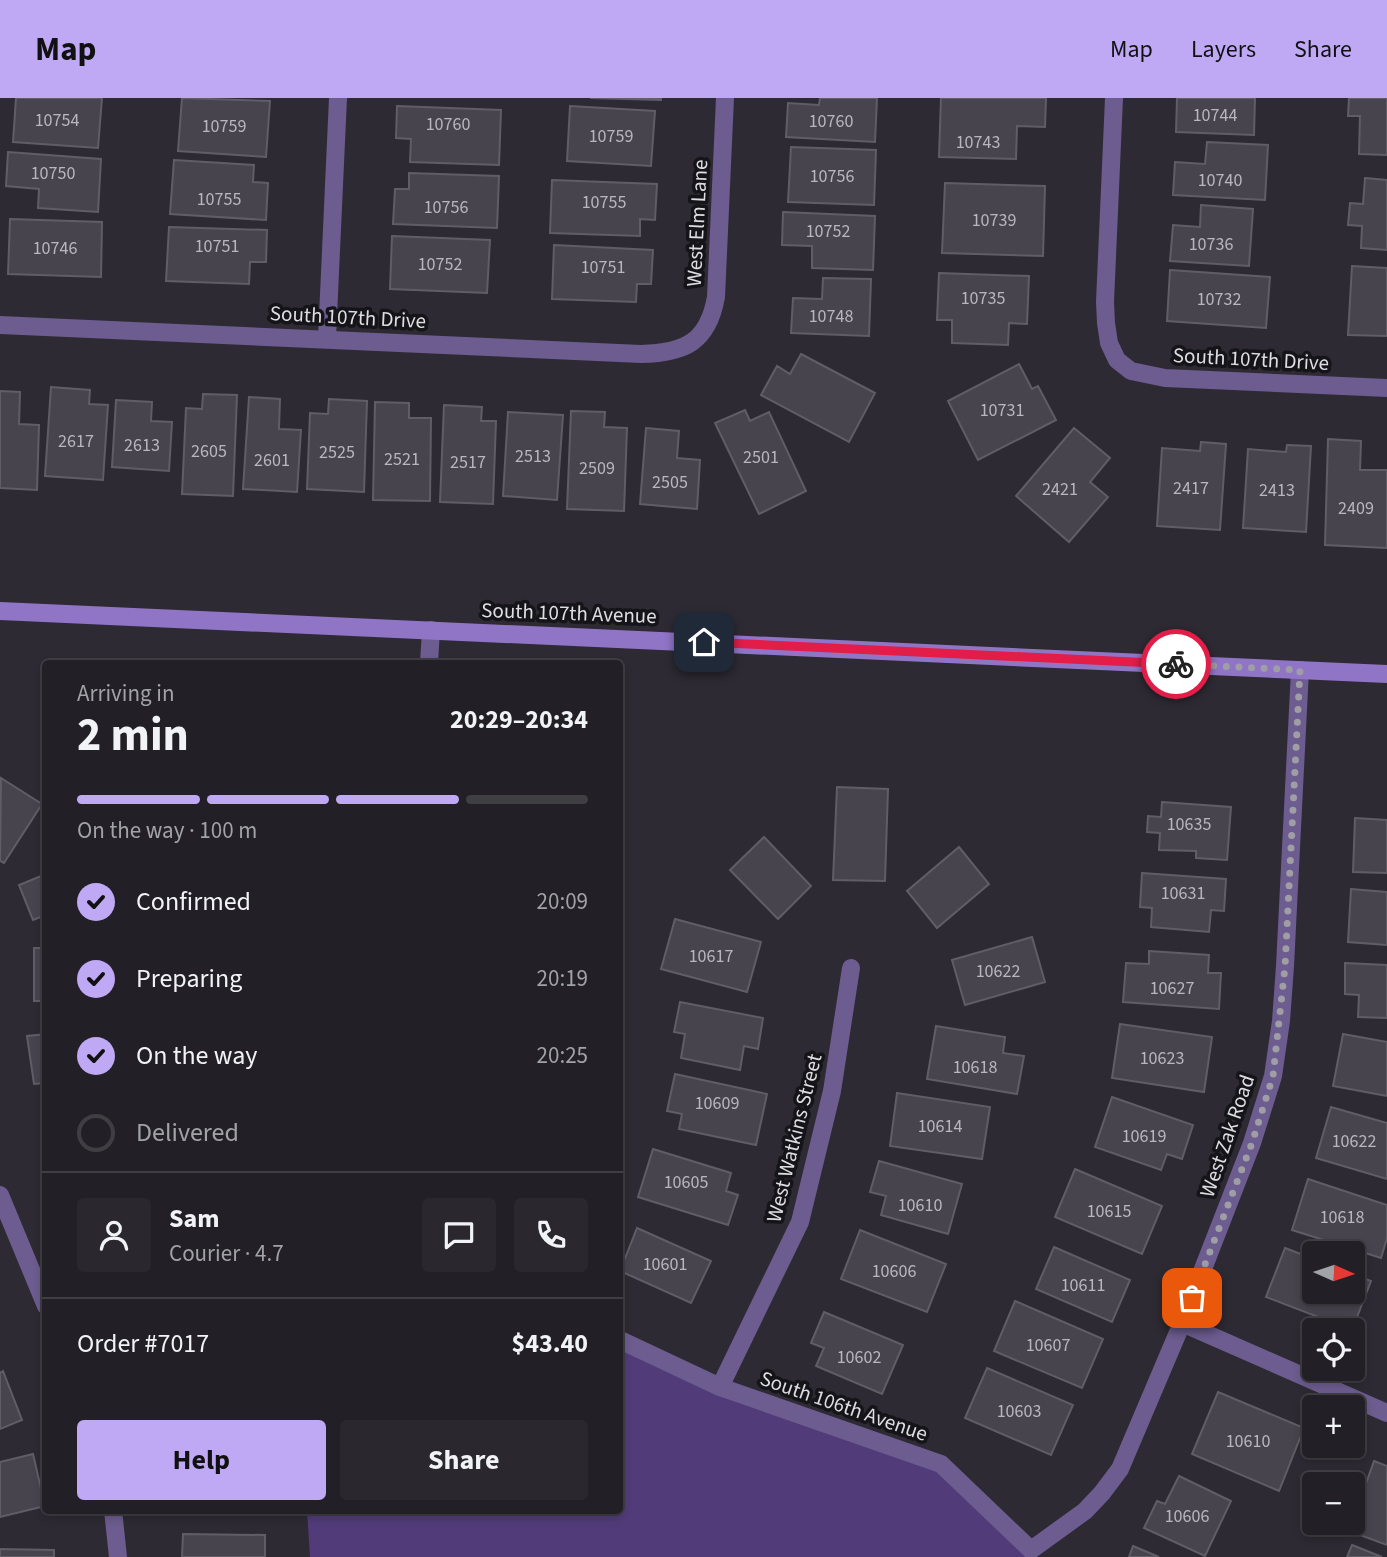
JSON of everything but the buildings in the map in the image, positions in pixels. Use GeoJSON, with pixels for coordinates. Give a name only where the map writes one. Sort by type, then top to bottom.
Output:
{"type":"FeatureCollection","features":[{"type":"Feature","properties":{"kind":"main road","name":"South 107th Avenue"},"geometry":{"type":"LineString","coordinates":[[0,611],[1387,674]]}},
{"type":"Feature","properties":{"kind":"street"},"geometry":{"type":"LineString","coordinates":[[327,338],[338,98]]}},
{"type":"Feature","properties":{"kind":"street","name":"West Elm Lane"},"geometry":{"type":"LineString","coordinates":[[692,344],[705,331],[713,314],[716,297],[725,98]]}},
{"type":"Feature","properties":{"kind":"street","name":"South 107th Drive"},"geometry":{"type":"LineString","coordinates":[[1114,98],[1105,302],[1110,343],[1117,360],[1131,370],[1165,379],[1387,388]]}},
{"type":"Feature","properties":{"kind":"street","name":"South 107th Drive"},"geometry":{"type":"LineString","coordinates":[[0,325],[641,354],[677,351],[692,344]]}},
{"type":"Feature","properties":{"kind":"street"},"geometry":{"type":"LineString","coordinates":[[429,660],[431,630]]}},
{"type":"Feature","properties":{"kind":"street","name":"West Zak Road"},"geometry":{"type":"LineString","coordinates":[[1031,1553],[1085,1511],[1120,1469],[1182,1323],[1252,1143],[1273,1076],[1285,967],[1300,670]]}},
{"type":"Feature","properties":{"kind":"street","name":"West Watkins Street"},"geometry":{"type":"LineString","coordinates":[[720,1387],[800,1222],[832,1091],[851,968]]}},
{"type":"Feature","properties":{"kind":"street"},"geometry":{"type":"LineString","coordinates":[[0,1195],[42,1296]]}},
{"type":"Feature","properties":{"kind":"street"},"geometry":{"type":"LineString","coordinates":[[1182,1323],[1387,1413]]}},
{"type":"Feature","properties":{"kind":"street","name":"South 106th Avenue"},"geometry":{"type":"LineString","coordinates":[[623,1341],[720,1387],[941,1464],[1031,1553]]}},
{"type":"Feature","properties":{"kind":"street"},"geometry":{"type":"LineString","coordinates":[[113,1514],[118,1557]]}},
{"type":"Feature","properties":{"kind":"shaded area"},"geometry":{"type":"Polygon","coordinates":[[[623,1341],[941,1464],[1031,1557],[310,1557],[307,1514],[623,1514],[623,1341]]]}},
{"type":"Feature","properties":{"kind":"way so far"},"geometry":{"type":"LineString","coordinates":[[1176,664],[1300,670],[1285,967],[1273,1076],[1252,1143],[1192,1298]]}},
{"type":"Feature","properties":{"kind":"route"},"geometry":{"type":"LineString","coordinates":[[704,642],[1176,664]]}}]}
